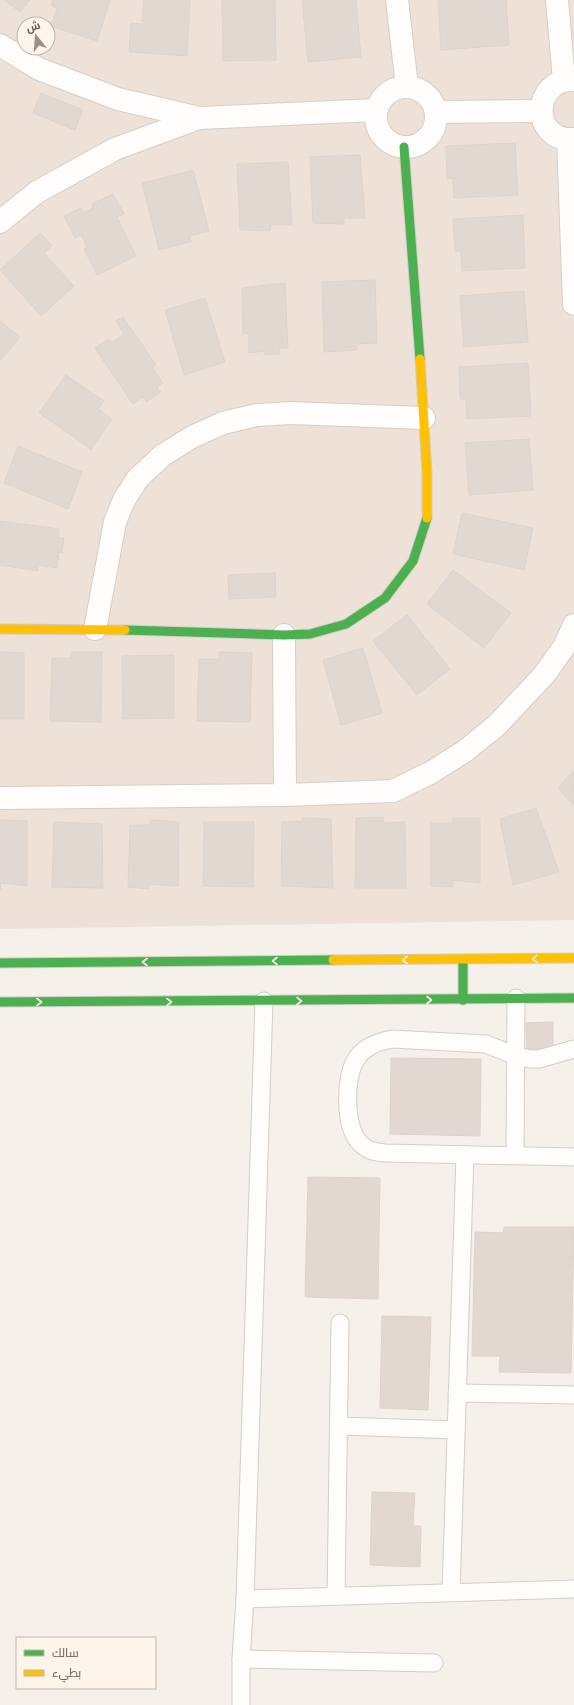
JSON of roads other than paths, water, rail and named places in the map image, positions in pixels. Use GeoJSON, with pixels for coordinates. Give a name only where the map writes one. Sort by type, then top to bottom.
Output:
{"type":"FeatureCollection","features":[{"type":"Feature","properties":{"kind":"street"},"geometry":{"type":"LineString","coordinates":[[397,0],[407,86]]}},
{"type":"Feature","properties":{"kind":"street"},"geometry":{"type":"LineString","coordinates":[[557,0],[569,80],[547,92],[542,101],[541,111],[543,122],[549,130],[558,137],[571,139],[574,304]]}},
{"type":"Feature","properties":{"kind":"street"},"geometry":{"type":"LineString","coordinates":[[0,45],[39,69],[118,99],[199,118],[376,110]]}},
{"type":"Feature","properties":{"kind":"street"},"geometry":{"type":"LineString","coordinates":[[407,86],[426,94],[433,102],[436,112],[436,123],[432,133],[424,141],[415,146],[404,148],[385,140],[377,126],[376,110],[380,100],[387,92],[396,87],[407,86]]}},
{"type":"Feature","properties":{"kind":"street"},"geometry":{"type":"LineString","coordinates":[[436,112],[541,111]]}},
{"type":"Feature","properties":{"kind":"street"},"geometry":{"type":"LineString","coordinates":[[0,222],[37,192],[115,148],[199,118]]}},
{"type":"Feature","properties":{"kind":"street"},"geometry":{"type":"LineString","coordinates":[[0,629],[95,629],[284,635],[310,634],[346,624],[385,598],[413,561],[427,518],[427,472],[424,418],[404,148]]}},
{"type":"Feature","properties":{"kind":"street"},"geometry":{"type":"LineString","coordinates":[[95,629],[115,522],[124,500],[138,478],[163,455],[192,437],[223,423],[257,415],[290,413],[424,418]]}},
{"type":"Feature","properties":{"kind":"street"},"geometry":{"type":"LineString","coordinates":[[0,798],[285,795],[393,791],[430,773],[465,751],[497,725],[544,675],[564,647],[574,625]]}},
{"type":"Feature","properties":{"kind":"street"},"geometry":{"type":"LineString","coordinates":[[284,635],[285,795]]}},
{"type":"Feature","properties":{"kind":"street"},"geometry":{"type":"LineString","coordinates":[[0,963],[574,958]]}},
{"type":"Feature","properties":{"kind":"street"},"geometry":{"type":"LineString","coordinates":[[463,960],[463,1000]]}},
{"type":"Feature","properties":{"kind":"street"},"geometry":{"type":"LineString","coordinates":[[0,1002],[463,1000],[574,998]]}},
{"type":"Feature","properties":{"kind":"lane"},"geometry":{"type":"LineString","coordinates":[[515,1156],[516,998]]}},
{"type":"Feature","properties":{"kind":"lane"},"geometry":{"type":"LineString","coordinates":[[241,1705],[241,1659],[245,1599],[264,1001]]}},
{"type":"Feature","properties":{"kind":"lane"},"geometry":{"type":"LineString","coordinates":[[574,1049],[539,1059],[516,1056],[486,1044],[392,1039],[378,1042],[367,1048],[357,1057],[351,1069],[348,1082],[352,1132],[359,1143],[370,1151],[385,1153],[574,1157]]}},
{"type":"Feature","properties":{"kind":"lane"},"geometry":{"type":"LineString","coordinates":[[451,1592],[465,1155]]}},
{"type":"Feature","properties":{"kind":"lane"},"geometry":{"type":"LineString","coordinates":[[336,1596],[340,1323]]}},
{"type":"Feature","properties":{"kind":"lane"},"geometry":{"type":"LineString","coordinates":[[457,1393],[574,1395]]}},
{"type":"Feature","properties":{"kind":"lane"},"geometry":{"type":"LineString","coordinates":[[339,1426],[456,1430]]}},
{"type":"Feature","properties":{"kind":"lane"},"geometry":{"type":"LineString","coordinates":[[245,1599],[574,1589]]}},
{"type":"Feature","properties":{"kind":"lane"},"geometry":{"type":"LineString","coordinates":[[241,1659],[434,1663]]}}]}
